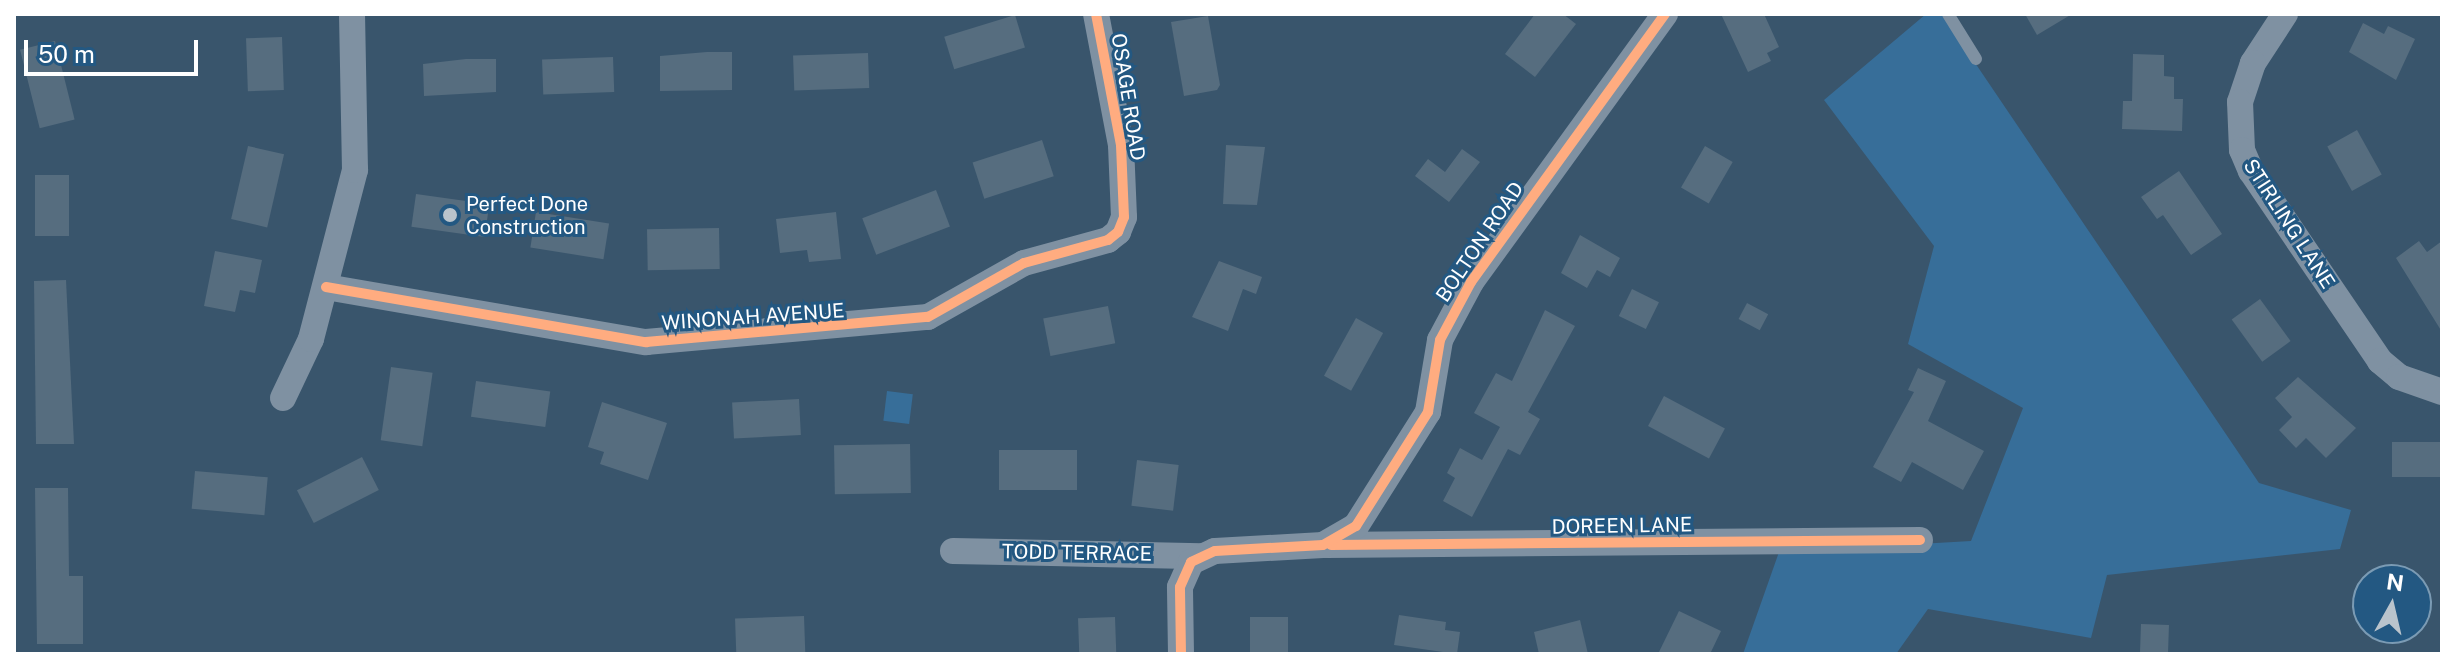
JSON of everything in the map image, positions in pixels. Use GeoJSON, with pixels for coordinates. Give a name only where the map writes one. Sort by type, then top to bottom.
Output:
{"type":"FeatureCollection","features":[{"type":"Feature","properties":{"kind":"street"},"geometry":{"type":"LineString","coordinates":[[283,398],[311,339],[355,170],[352,14]]}},
{"type":"Feature","properties":{"kind":"street","name":"OSAGE ROAD"},"geometry":{"type":"LineString","coordinates":[[1096,14],[1121,145],[1124,217],[1118,232]]}},
{"type":"Feature","properties":{"kind":"street","name":"BOLTON ROAD"},"geometry":{"type":"LineString","coordinates":[[1201,556],[1323,545],[1356,526],[1428,412],[1440,340],[1466,289],[1665,14]]}},
{"type":"Feature","properties":{"kind":"street","name":"STIRLING LANE"},"geometry":{"type":"LineString","coordinates":[[2285,14],[2253,63],[2240,102],[2242,150],[2251,171],[2380,361],[2399,377],[2442,392]]}},
{"type":"Feature","properties":{"kind":"street","name":"WINONAH AVENUE"},"geometry":{"type":"LineString","coordinates":[[326,287],[671,343],[928,317],[1024,263],[1108,240],[1118,232]]}},
{"type":"Feature","properties":{"kind":"street","name":"DOREEN LANE"},"geometry":{"type":"LineString","coordinates":[[1323,545],[1920,540]]}},
{"type":"Feature","properties":{"kind":"street","name":"TODD TERRACE"},"geometry":{"type":"LineString","coordinates":[[953,551],[1201,556]]}},
{"type":"Feature","properties":{"kind":"street"},"geometry":{"type":"LineString","coordinates":[[1181,654],[1180,587],[1191,562],[1201,556]]}},
{"type":"Feature","properties":{"kind":"lane"},"geometry":{"type":"LineString","coordinates":[[1948,14],[1976,59]]}},
{"type":"Feature","properties":{"kind":"shaded area"},"geometry":{"type":"Polygon","coordinates":[[[1926,14],[1942,14],[2259,483],[2351,510],[2340,549],[2107,575],[2091,638],[1928,609],[1896,654],[1743,654],[1779,552],[1971,541],[2023,408],[1908,344],[1934,246],[1824,100],[1926,14]]]}},
{"type":"Feature","properties":{"kind":"shaded area"},"geometry":{"type":"Polygon","coordinates":[[[887,391],[913,394],[909,424],[883,421],[887,391]]]}},
{"type":"Feature","properties":{"kind":"building"},"geometry":{"type":"Polygon","coordinates":[[[1535,14],[1563,14],[1576,24],[1535,77],[1505,54],[1535,14]]]}},
{"type":"Feature","properties":{"kind":"building"},"geometry":{"type":"Polygon","coordinates":[[[1721,14],[1764,14],[1779,47],[1767,53],[1771,61],[1748,72],[1721,14]]]}},
{"type":"Feature","properties":{"kind":"building"},"geometry":{"type":"Polygon","coordinates":[[[2025,14],[2072,14],[2037,35],[2025,14]]]}},
{"type":"Feature","properties":{"kind":"building"},"geometry":{"type":"Polygon","coordinates":[[[1015,15],[1025,48],[954,69],[944,37],[1015,15]]]}},
{"type":"Feature","properties":{"kind":"building"},"geometry":{"type":"Polygon","coordinates":[[[1208,16],[1220,85],[1217,90],[1184,96],[1171,22],[1208,16]]]}},
{"type":"Feature","properties":{"kind":"building"},"geometry":{"type":"Polygon","coordinates":[[[2363,23],[2384,34],[2388,26],[2415,39],[2396,80],[2349,52],[2363,23]]]}},
{"type":"Feature","properties":{"kind":"building"},"geometry":{"type":"Polygon","coordinates":[[[282,37],[284,90],[248,91],[246,38],[282,37]]]}},
{"type":"Feature","properties":{"kind":"building"},"geometry":{"type":"Polygon","coordinates":[[[55,41],[75,120],[40,128],[20,50],[55,41]]]}},
{"type":"Feature","properties":{"kind":"building"},"geometry":{"type":"Polygon","coordinates":[[[732,52],[732,90],[660,91],[660,56],[732,52]]]}},
{"type":"Feature","properties":{"kind":"building"},"geometry":{"type":"Polygon","coordinates":[[[868,53],[869,88],[794,91],[793,56],[868,53]]]}},
{"type":"Feature","properties":{"kind":"building"},"geometry":{"type":"Polygon","coordinates":[[[2133,54],[2164,55],[2164,76],[2174,77],[2174,99],[2183,99],[2182,131],[2122,129],[2123,101],[2132,101],[2133,54]]]}},
{"type":"Feature","properties":{"kind":"building"},"geometry":{"type":"Polygon","coordinates":[[[613,57],[614,92],[543,94],[542,59],[613,57]]]}},
{"type":"Feature","properties":{"kind":"building"},"geometry":{"type":"Polygon","coordinates":[[[496,59],[496,92],[424,96],[423,64],[496,59]]]}},
{"type":"Feature","properties":{"kind":"building"},"geometry":{"type":"Polygon","coordinates":[[[2357,130],[2382,175],[2352,191],[2327,146],[2357,130]]]}},
{"type":"Feature","properties":{"kind":"building"},"geometry":{"type":"Polygon","coordinates":[[[1042,140],[1054,176],[984,199],[973,163],[1042,140]]]}},
{"type":"Feature","properties":{"kind":"building"},"geometry":{"type":"Polygon","coordinates":[[[1226,145],[1265,147],[1257,205],[1223,204],[1226,145]]]}},
{"type":"Feature","properties":{"kind":"building"},"geometry":{"type":"Polygon","coordinates":[[[248,146],[284,154],[267,227],[231,219],[248,146]]]}},
{"type":"Feature","properties":{"kind":"building"},"geometry":{"type":"Polygon","coordinates":[[[1705,146],[1733,162],[1709,204],[1681,188],[1705,146]]]}},
{"type":"Feature","properties":{"kind":"building"},"geometry":{"type":"Polygon","coordinates":[[[1462,149],[1480,162],[1449,202],[1415,176],[1428,159],[1445,172],[1462,149]]]}},
{"type":"Feature","properties":{"kind":"building"},"geometry":{"type":"Polygon","coordinates":[[[2179,171],[2222,234],[2191,255],[2163,215],[2157,219],[2141,197],[2179,171]]]}},
{"type":"Feature","properties":{"kind":"building"},"geometry":{"type":"Polygon","coordinates":[[[35,175],[69,175],[69,236],[35,236],[35,175]]]}},
{"type":"Feature","properties":{"kind":"building"},"geometry":{"type":"Polygon","coordinates":[[[936,190],[950,226],[876,255],[862,218],[936,190]]]}},
{"type":"Feature","properties":{"kind":"building","name":"Perfect Done Construction"},"geometry":{"type":"Polygon","coordinates":[[[416,194],[489,204],[485,237],[411,227],[416,194]]]}},
{"type":"Feature","properties":{"kind":"building"},"geometry":{"type":"Polygon","coordinates":[[[536,212],[609,224],[603,259],[530,248],[536,212]]]}},
{"type":"Feature","properties":{"kind":"building"},"geometry":{"type":"Polygon","coordinates":[[[836,212],[841,259],[809,262],[807,250],[780,253],[776,219],[836,212]]]}},
{"type":"Feature","properties":{"kind":"building"},"geometry":{"type":"Polygon","coordinates":[[[719,228],[720,269],[648,270],[647,229],[719,228]]]}},
{"type":"Feature","properties":{"kind":"building"},"geometry":{"type":"Polygon","coordinates":[[[1580,235],[1620,258],[1610,277],[1597,270],[1587,288],[1561,273],[1580,235]]]}},
{"type":"Feature","properties":{"kind":"building"},"geometry":{"type":"Polygon","coordinates":[[[2419,241],[2427,252],[2442,241],[2442,332],[2396,258],[2419,241]]]}},
{"type":"Feature","properties":{"kind":"building"},"geometry":{"type":"Polygon","coordinates":[[[215,251],[262,260],[255,293],[240,290],[235,312],[204,306],[215,251]]]}},
{"type":"Feature","properties":{"kind":"building"},"geometry":{"type":"Polygon","coordinates":[[[1219,261],[1262,277],[1256,294],[1243,289],[1228,331],[1192,317],[1219,261]]]}},
{"type":"Feature","properties":{"kind":"building"},"geometry":{"type":"Polygon","coordinates":[[[66,280],[74,444],[36,444],[34,281],[66,280]]]}},
{"type":"Feature","properties":{"kind":"building"},"geometry":{"type":"Polygon","coordinates":[[[1632,289],[1659,302],[1646,329],[1619,316],[1632,289]]]}},
{"type":"Feature","properties":{"kind":"building"},"geometry":{"type":"Polygon","coordinates":[[[2260,299],[2291,341],[2262,362],[2232,320],[2260,299]]]}},
{"type":"Feature","properties":{"kind":"building"},"geometry":{"type":"Polygon","coordinates":[[[1747,303],[1768,314],[1760,330],[1739,319],[1747,303]]]}},
{"type":"Feature","properties":{"kind":"building"},"geometry":{"type":"Polygon","coordinates":[[[1108,306],[1115,343],[1050,356],[1043,319],[1108,306]]]}},
{"type":"Feature","properties":{"kind":"building"},"geometry":{"type":"Polygon","coordinates":[[[1545,310],[1575,326],[1528,412],[1540,419],[1520,455],[1508,449],[1472,517],[1443,501],[1455,478],[1447,473],[1460,448],[1482,460],[1500,427],[1474,413],[1496,373],[1512,381],[1545,310]]]}},
{"type":"Feature","properties":{"kind":"building"},"geometry":{"type":"Polygon","coordinates":[[[1356,318],[1383,333],[1351,391],[1324,376],[1356,318]]]}},
{"type":"Feature","properties":{"kind":"building"},"geometry":{"type":"Polygon","coordinates":[[[391,367],[433,373],[422,446],[381,440],[391,367]]]}},
{"type":"Feature","properties":{"kind":"building"},"geometry":{"type":"Polygon","coordinates":[[[1918,368],[1946,381],[1928,421],[1984,451],[1963,490],[1912,462],[1901,482],[1873,467],[1914,392],[1908,390],[1918,368]]]}},
{"type":"Feature","properties":{"kind":"building"},"geometry":{"type":"Polygon","coordinates":[[[2298,377],[2356,428],[2326,458],[2306,438],[2296,448],[2279,430],[2292,417],[2275,398],[2298,377]]]}},
{"type":"Feature","properties":{"kind":"building"},"geometry":{"type":"Polygon","coordinates":[[[476,381],[550,391],[545,427],[471,417],[476,381]]]}},
{"type":"Feature","properties":{"kind":"building"},"geometry":{"type":"Polygon","coordinates":[[[1664,396],[1725,428],[1709,458],[1648,426],[1664,396]]]}},
{"type":"Feature","properties":{"kind":"building"},"geometry":{"type":"Polygon","coordinates":[[[799,399],[801,435],[734,438],[732,403],[799,399]]]}},
{"type":"Feature","properties":{"kind":"building"},"geometry":{"type":"Polygon","coordinates":[[[602,402],[667,423],[648,480],[600,464],[604,452],[588,447],[602,402]]]}},
{"type":"Feature","properties":{"kind":"building"},"geometry":{"type":"Polygon","coordinates":[[[2392,442],[2442,442],[2442,477],[2392,477],[2392,442]]]}},
{"type":"Feature","properties":{"kind":"building"},"geometry":{"type":"Polygon","coordinates":[[[910,444],[911,493],[835,494],[834,445],[910,444]]]}},
{"type":"Feature","properties":{"kind":"building"},"geometry":{"type":"Polygon","coordinates":[[[999,450],[1077,450],[1077,490],[999,490],[999,450]]]}},
{"type":"Feature","properties":{"kind":"building"},"geometry":{"type":"Polygon","coordinates":[[[362,457],[379,490],[314,523],[297,490],[362,457]]]}},
{"type":"Feature","properties":{"kind":"building"},"geometry":{"type":"Polygon","coordinates":[[[1137,460],[1179,465],[1173,511],[1131,506],[1137,460]]]}},
{"type":"Feature","properties":{"kind":"building"},"geometry":{"type":"Polygon","coordinates":[[[195,471],[268,477],[264,515],[192,509],[195,471]]]}},
{"type":"Feature","properties":{"kind":"building"},"geometry":{"type":"Polygon","coordinates":[[[35,488],[68,488],[69,576],[83,576],[83,644],[37,644],[35,488]]]}},
{"type":"Feature","properties":{"kind":"building"},"geometry":{"type":"Polygon","coordinates":[[[1679,611],[1721,631],[1710,654],[1658,654],[1679,611]]]}},
{"type":"Feature","properties":{"kind":"building"},"geometry":{"type":"Polygon","coordinates":[[[1399,615],[1446,622],[1445,630],[1460,632],[1457,654],[1394,645],[1399,615]]]}},
{"type":"Feature","properties":{"kind":"building"},"geometry":{"type":"Polygon","coordinates":[[[804,616],[805,654],[736,654],[735,618],[804,616]]]}},
{"type":"Feature","properties":{"kind":"building"},"geometry":{"type":"Polygon","coordinates":[[[1115,617],[1116,654],[1079,654],[1078,618],[1115,617]]]}},
{"type":"Feature","properties":{"kind":"building"},"geometry":{"type":"Polygon","coordinates":[[[1250,617],[1288,617],[1288,654],[1250,654],[1250,617]]]}},
{"type":"Feature","properties":{"kind":"building"},"geometry":{"type":"Polygon","coordinates":[[[1580,620],[1588,654],[1539,654],[1534,632],[1580,620]]]}},
{"type":"Feature","properties":{"kind":"building"},"geometry":{"type":"Polygon","coordinates":[[[2141,624],[2169,625],[2168,654],[2140,654],[2141,624]]]}},
{"type":"Feature","properties":{"kind":"cycle path"},"geometry":{"type":"LineString","coordinates":[[326,287],[646,342],[928,317],[1024,263],[1108,240],[1118,232],[1124,217],[1121,145],[1096,14]]}},
{"type":"Feature","properties":{"kind":"cycle path"},"geometry":{"type":"LineString","coordinates":[[1181,654],[1180,587],[1191,562],[1215,551],[1323,545],[1356,526],[1428,412],[1440,340],[1471,282],[1665,14]]}},
{"type":"Feature","properties":{"kind":"cycle path"},"geometry":{"type":"LineString","coordinates":[[1331,545],[1920,540]]}},
{"type":"Feature","properties":{"kind":"place","name":"Perfect Done Construction"},"geometry":{"type":"Point","coordinates":[450,215]}}]}
